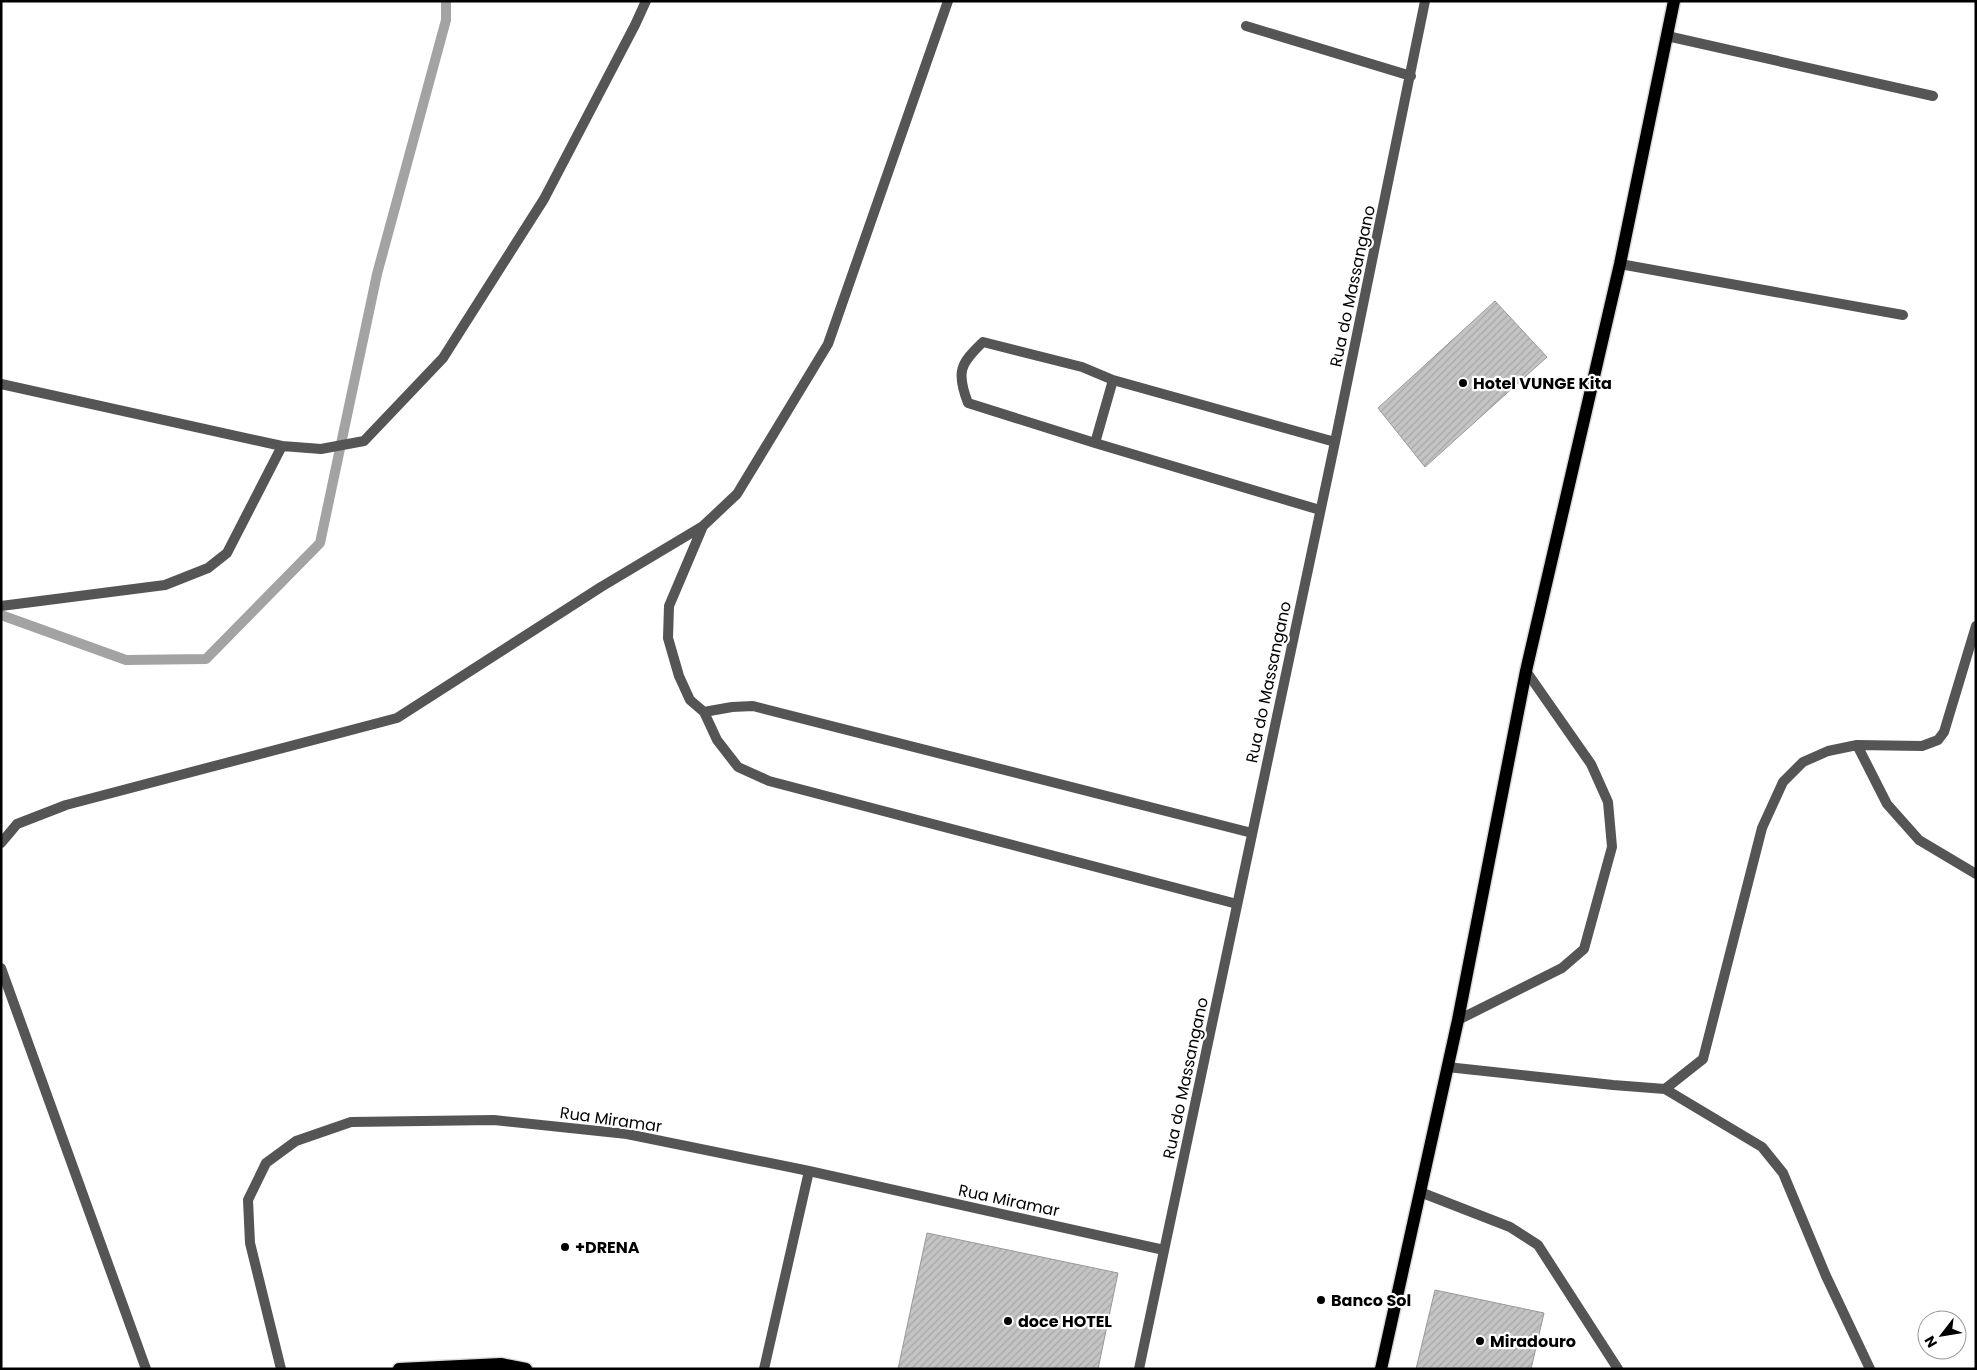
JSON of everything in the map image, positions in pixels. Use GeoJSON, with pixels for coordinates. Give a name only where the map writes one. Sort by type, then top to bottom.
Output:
{"type":"FeatureCollection","features":[{"type":"Feature","properties":{"kind":"main road"},"geometry":{"type":"LineString","coordinates":[[1381,1369],[1458,1020],[1526,671],[1620,264],[1674,1]]}},
{"type":"Feature","properties":{"kind":"main road"},"geometry":{"type":"LineString","coordinates":[[399,1369],[501,1364],[526,1369]]}},
{"type":"Feature","properties":{"kind":"street"},"geometry":{"type":"LineString","coordinates":[[1,384],[282,446],[320,449],[364,441],[443,358],[544,198],[646,1]]}},
{"type":"Feature","properties":{"kind":"street"},"geometry":{"type":"LineString","coordinates":[[1,844],[17,824],[66,804],[397,718],[601,587],[703,526],[737,494],[828,344],[948,1]]}},
{"type":"Feature","properties":{"kind":"street","name":"Rua do Massangano"},"geometry":{"type":"LineString","coordinates":[[1139,1369],[1426,1]]}},
{"type":"Feature","properties":{"kind":"street"},"geometry":{"type":"LineString","coordinates":[[1246,26],[1411,76]]}},
{"type":"Feature","properties":{"kind":"street"},"geometry":{"type":"LineString","coordinates":[[1667,36],[1932,96]]}},
{"type":"Feature","properties":{"kind":"street"},"geometry":{"type":"LineString","coordinates":[[1620,264],[1903,315]]}},
{"type":"Feature","properties":{"kind":"street"},"geometry":{"type":"LineString","coordinates":[[1320,510],[968,403],[962,387],[961,368],[983,342],[1082,367],[1113,380],[1335,442]]}},
{"type":"Feature","properties":{"kind":"street"},"geometry":{"type":"LineString","coordinates":[[1095,443],[1113,380]]}},
{"type":"Feature","properties":{"kind":"street"},"geometry":{"type":"LineString","coordinates":[[1,606],[165,585],[208,568],[227,553],[282,446]]}},
{"type":"Feature","properties":{"kind":"street"},"geometry":{"type":"LineString","coordinates":[[703,526],[669,606],[668,638],[679,676],[690,700],[704,712],[717,740],[738,767],[769,781],[1237,904]]}},
{"type":"Feature","properties":{"kind":"street"},"geometry":{"type":"LineString","coordinates":[[1665,1089],[1703,1059],[1762,828],[1783,782],[1803,762],[1828,751],[1857,745],[1922,746],[1938,740],[1944,732],[1976,626]]}},
{"type":"Feature","properties":{"kind":"street"},"geometry":{"type":"LineString","coordinates":[[1458,1020],[1562,968],[1584,950],[1612,847],[1608,802],[1591,764],[1526,671]]}},
{"type":"Feature","properties":{"kind":"street"},"geometry":{"type":"LineString","coordinates":[[704,712],[732,707],[753,706],[1252,833]]}},
{"type":"Feature","properties":{"kind":"street"},"geometry":{"type":"LineString","coordinates":[[1857,745],[1888,804],[1919,840],[1976,874]]}},
{"type":"Feature","properties":{"kind":"street"},"geometry":{"type":"LineString","coordinates":[[1,968],[146,1369]]}},
{"type":"Feature","properties":{"kind":"street"},"geometry":{"type":"LineString","coordinates":[[1447,1067],[1665,1089],[1762,1147],[1783,1173],[1826,1276],[1870,1369]]}},
{"type":"Feature","properties":{"kind":"street","name":"Rua Miramar"},"geometry":{"type":"LineString","coordinates":[[280,1369],[250,1243],[248,1200],[266,1163],[296,1141],[351,1122],[494,1120],[627,1134],[809,1171],[1164,1250]]}},
{"type":"Feature","properties":{"kind":"street"},"geometry":{"type":"LineString","coordinates":[[764,1369],[809,1171]]}},
{"type":"Feature","properties":{"kind":"street"},"geometry":{"type":"LineString","coordinates":[[1420,1192],[1510,1227],[1538,1245],[1618,1369]]}},
{"type":"Feature","properties":{"kind":"building","name":"Hotel VUNGE Kita"},"geometry":{"type":"Polygon","coordinates":[[[1495,301],[1547,357],[1425,467],[1378,408],[1495,301]]]}},
{"type":"Feature","properties":{"kind":"building","name":"doce HOTEL"},"geometry":{"type":"Polygon","coordinates":[[[927,1233],[1118,1273],[1098,1369],[898,1369],[927,1233]]]}},
{"type":"Feature","properties":{"kind":"building","name":"Miradouro"},"geometry":{"type":"Polygon","coordinates":[[[1435,1290],[1544,1313],[1531,1369],[1416,1369],[1435,1290]]]}},
{"type":"Feature","properties":{"kind":"waterway"},"geometry":{"type":"LineString","coordinates":[[1,615],[126,660],[206,659],[320,543],[377,274],[446,20],[446,1]]}},
{"type":"Feature","properties":{"kind":"place","name":"Hotel VUNGE Kita"},"geometry":{"type":"Point","coordinates":[1463,383]}},
{"type":"Feature","properties":{"kind":"place","name":"+DRENA"},"geometry":{"type":"Point","coordinates":[565,1247]}},
{"type":"Feature","properties":{"kind":"place","name":"Banco Sol"},"geometry":{"type":"Point","coordinates":[1321,1300]}},
{"type":"Feature","properties":{"kind":"place","name":"doce HOTEL"},"geometry":{"type":"Point","coordinates":[1008,1321]}},
{"type":"Feature","properties":{"kind":"place","name":"Miradouro"},"geometry":{"type":"Point","coordinates":[1480,1341]}}]}
